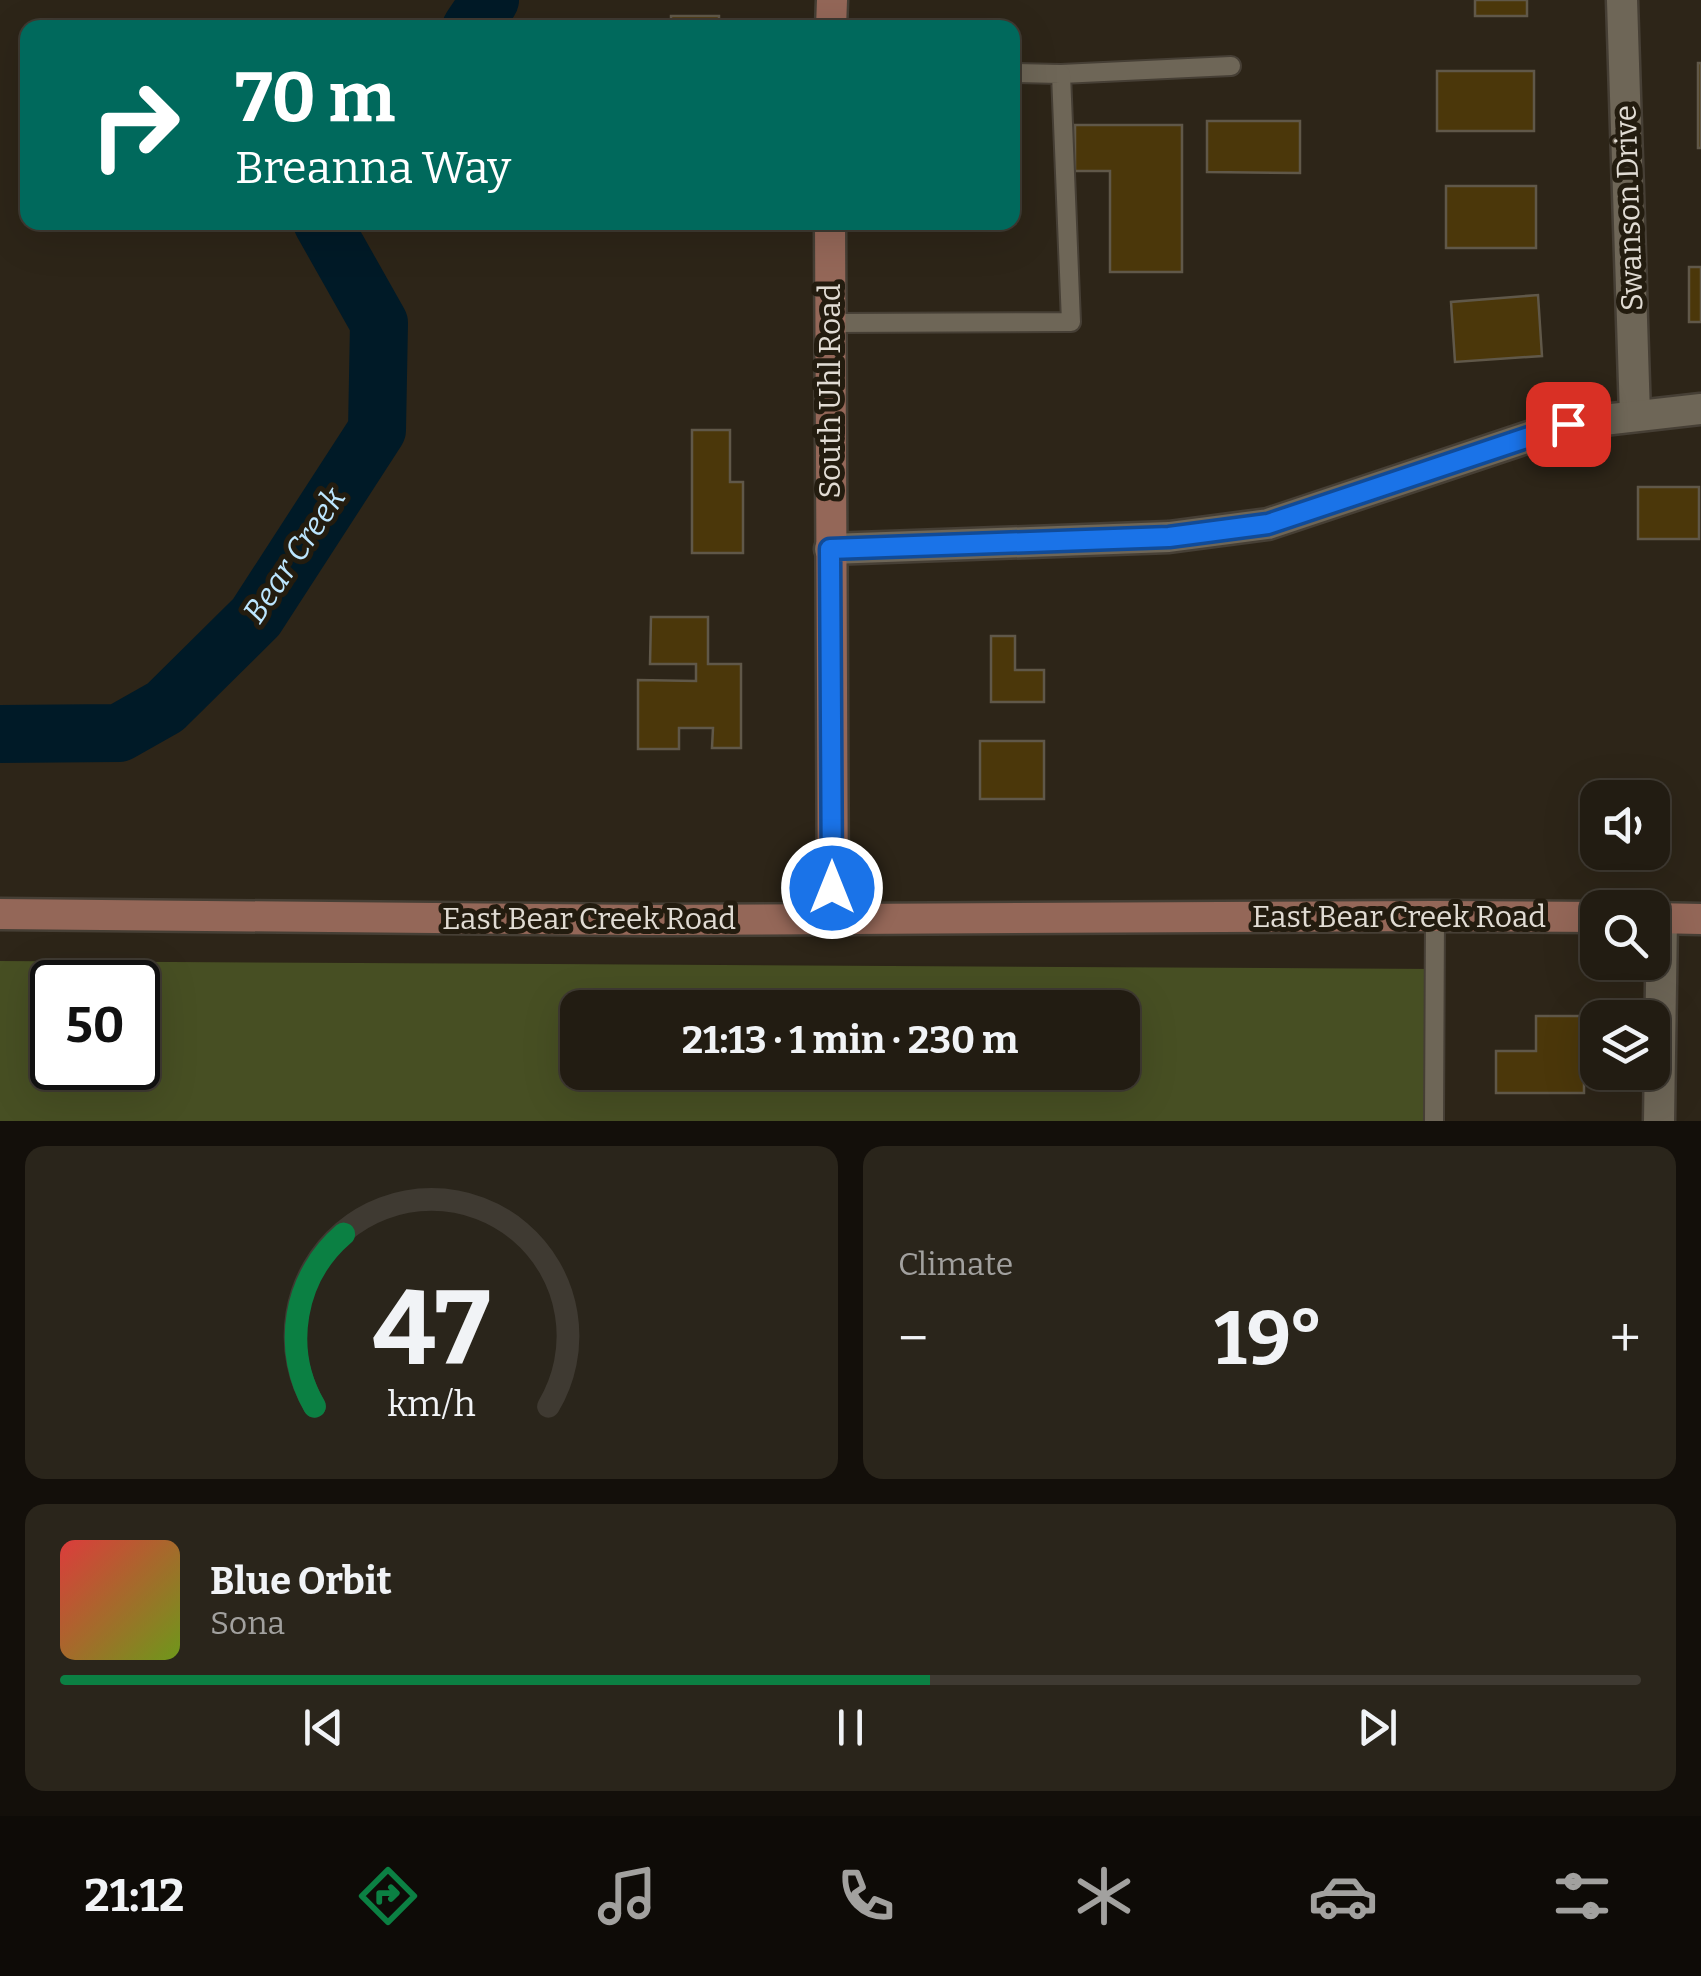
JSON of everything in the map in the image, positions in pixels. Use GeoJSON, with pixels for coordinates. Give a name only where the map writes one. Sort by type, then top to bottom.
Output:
{"type":"FeatureCollection","features":[{"type":"Feature","properties":{"kind":"main road","name":"South Uhl Road"},"geometry":{"type":"LineString","coordinates":[[830,230],[832,919]]}},
{"type":"Feature","properties":{"kind":"main road","name":"East Bear Creek Road"},"geometry":{"type":"LineString","coordinates":[[0,914],[832,919],[1580,918]]}},
{"type":"Feature","properties":{"kind":"main road"},"geometry":{"type":"LineString","coordinates":[[1670,918],[1701,918]]}},
{"type":"Feature","properties":{"kind":"street","name":"Swanson Drive"},"geometry":{"type":"LineString","coordinates":[[1622,0],[1635,416]]}},
{"type":"Feature","properties":{"kind":"street"},"geometry":{"type":"LineString","coordinates":[[830,549],[1169,537],[1268,524],[1568,424],[1701,408]]}},
{"type":"Feature","properties":{"kind":"street"},"geometry":{"type":"LineString","coordinates":[[1658,980],[1660,1121]]}},
{"type":"Feature","properties":{"kind":"lane"},"geometry":{"type":"LineString","coordinates":[[1020,74],[1231,66]]}},
{"type":"Feature","properties":{"kind":"lane"},"geometry":{"type":"LineString","coordinates":[[829,324],[1071,322],[1061,74]]}},
{"type":"Feature","properties":{"kind":"lane"},"geometry":{"type":"LineString","coordinates":[[1434,1121],[1435,916]]}},
{"type":"Feature","properties":{"kind":"green space"},"geometry":{"type":"Polygon","coordinates":[[[0,961],[30,961],[30,1090],[160,1090],[160,962],[1435,969],[1433,1121],[0,1121],[0,961]]]}},
{"type":"Feature","properties":{"kind":"building"},"geometry":{"type":"Polygon","coordinates":[[[1475,0],[1527,0],[1527,16],[1475,16],[1475,0]]]}},
{"type":"Feature","properties":{"kind":"building"},"geometry":{"type":"Polygon","coordinates":[[[671,16],[719,16],[719,20],[671,20],[671,16]]]}},
{"type":"Feature","properties":{"kind":"building"},"geometry":{"type":"Polygon","coordinates":[[[1701,63],[1701,148],[1698,148],[1701,63]]]}},
{"type":"Feature","properties":{"kind":"building"},"geometry":{"type":"Polygon","coordinates":[[[1437,71],[1534,71],[1534,131],[1437,131],[1437,71]]]}},
{"type":"Feature","properties":{"kind":"building"},"geometry":{"type":"Polygon","coordinates":[[[1207,121],[1300,121],[1300,173],[1207,172],[1207,121]]]}},
{"type":"Feature","properties":{"kind":"building"},"geometry":{"type":"Polygon","coordinates":[[[1075,125],[1182,125],[1182,272],[1110,272],[1110,171],[1075,171],[1075,125]]]}},
{"type":"Feature","properties":{"kind":"building"},"geometry":{"type":"Polygon","coordinates":[[[1446,186],[1536,186],[1536,248],[1446,248],[1446,186]]]}},
{"type":"Feature","properties":{"kind":"building"},"geometry":{"type":"Polygon","coordinates":[[[1689,267],[1701,267],[1701,322],[1689,322],[1689,267]]]}},
{"type":"Feature","properties":{"kind":"building"},"geometry":{"type":"Polygon","coordinates":[[[1538,295],[1542,356],[1455,362],[1451,302],[1538,295]]]}},
{"type":"Feature","properties":{"kind":"building"},"geometry":{"type":"Polygon","coordinates":[[[692,430],[730,430],[730,482],[743,482],[743,553],[692,553],[692,430]]]}},
{"type":"Feature","properties":{"kind":"building"},"geometry":{"type":"Polygon","coordinates":[[[1638,487],[1699,487],[1699,539],[1638,539],[1638,487]]]}},
{"type":"Feature","properties":{"kind":"building"},"geometry":{"type":"Polygon","coordinates":[[[651,617],[708,617],[708,664],[741,664],[741,748],[712,748],[713,728],[679,728],[679,749],[638,749],[638,680],[696,681],[696,664],[650,664],[651,617]]]}},
{"type":"Feature","properties":{"kind":"building"},"geometry":{"type":"Polygon","coordinates":[[[991,636],[1015,636],[1015,670],[1044,670],[1044,702],[991,702],[991,636]]]}},
{"type":"Feature","properties":{"kind":"building"},"geometry":{"type":"Polygon","coordinates":[[[980,741],[1044,741],[1044,799],[980,799],[980,741]]]}},
{"type":"Feature","properties":{"kind":"building"},"geometry":{"type":"Polygon","coordinates":[[[1536,1016],[1580,1016],[1580,1090],[1584,1093],[1496,1093],[1496,1051],[1536,1051],[1536,1016]]]}},
{"type":"Feature","properties":{"kind":"waterway","name":"Bear Creek"},"geometry":{"type":"LineString","coordinates":[[476,20],[490,0]]}},
{"type":"Feature","properties":{"kind":"waterway","name":"Bear Creek"},"geometry":{"type":"LineString","coordinates":[[0,734],[119,733],[165,707],[256,617],[377,430],[379,323],[327,230]]}},
{"type":"Feature","properties":{"kind":"route"},"geometry":{"type":"LineString","coordinates":[[832,888],[830,549],[1169,537],[1268,524],[1568,424]]}}]}
